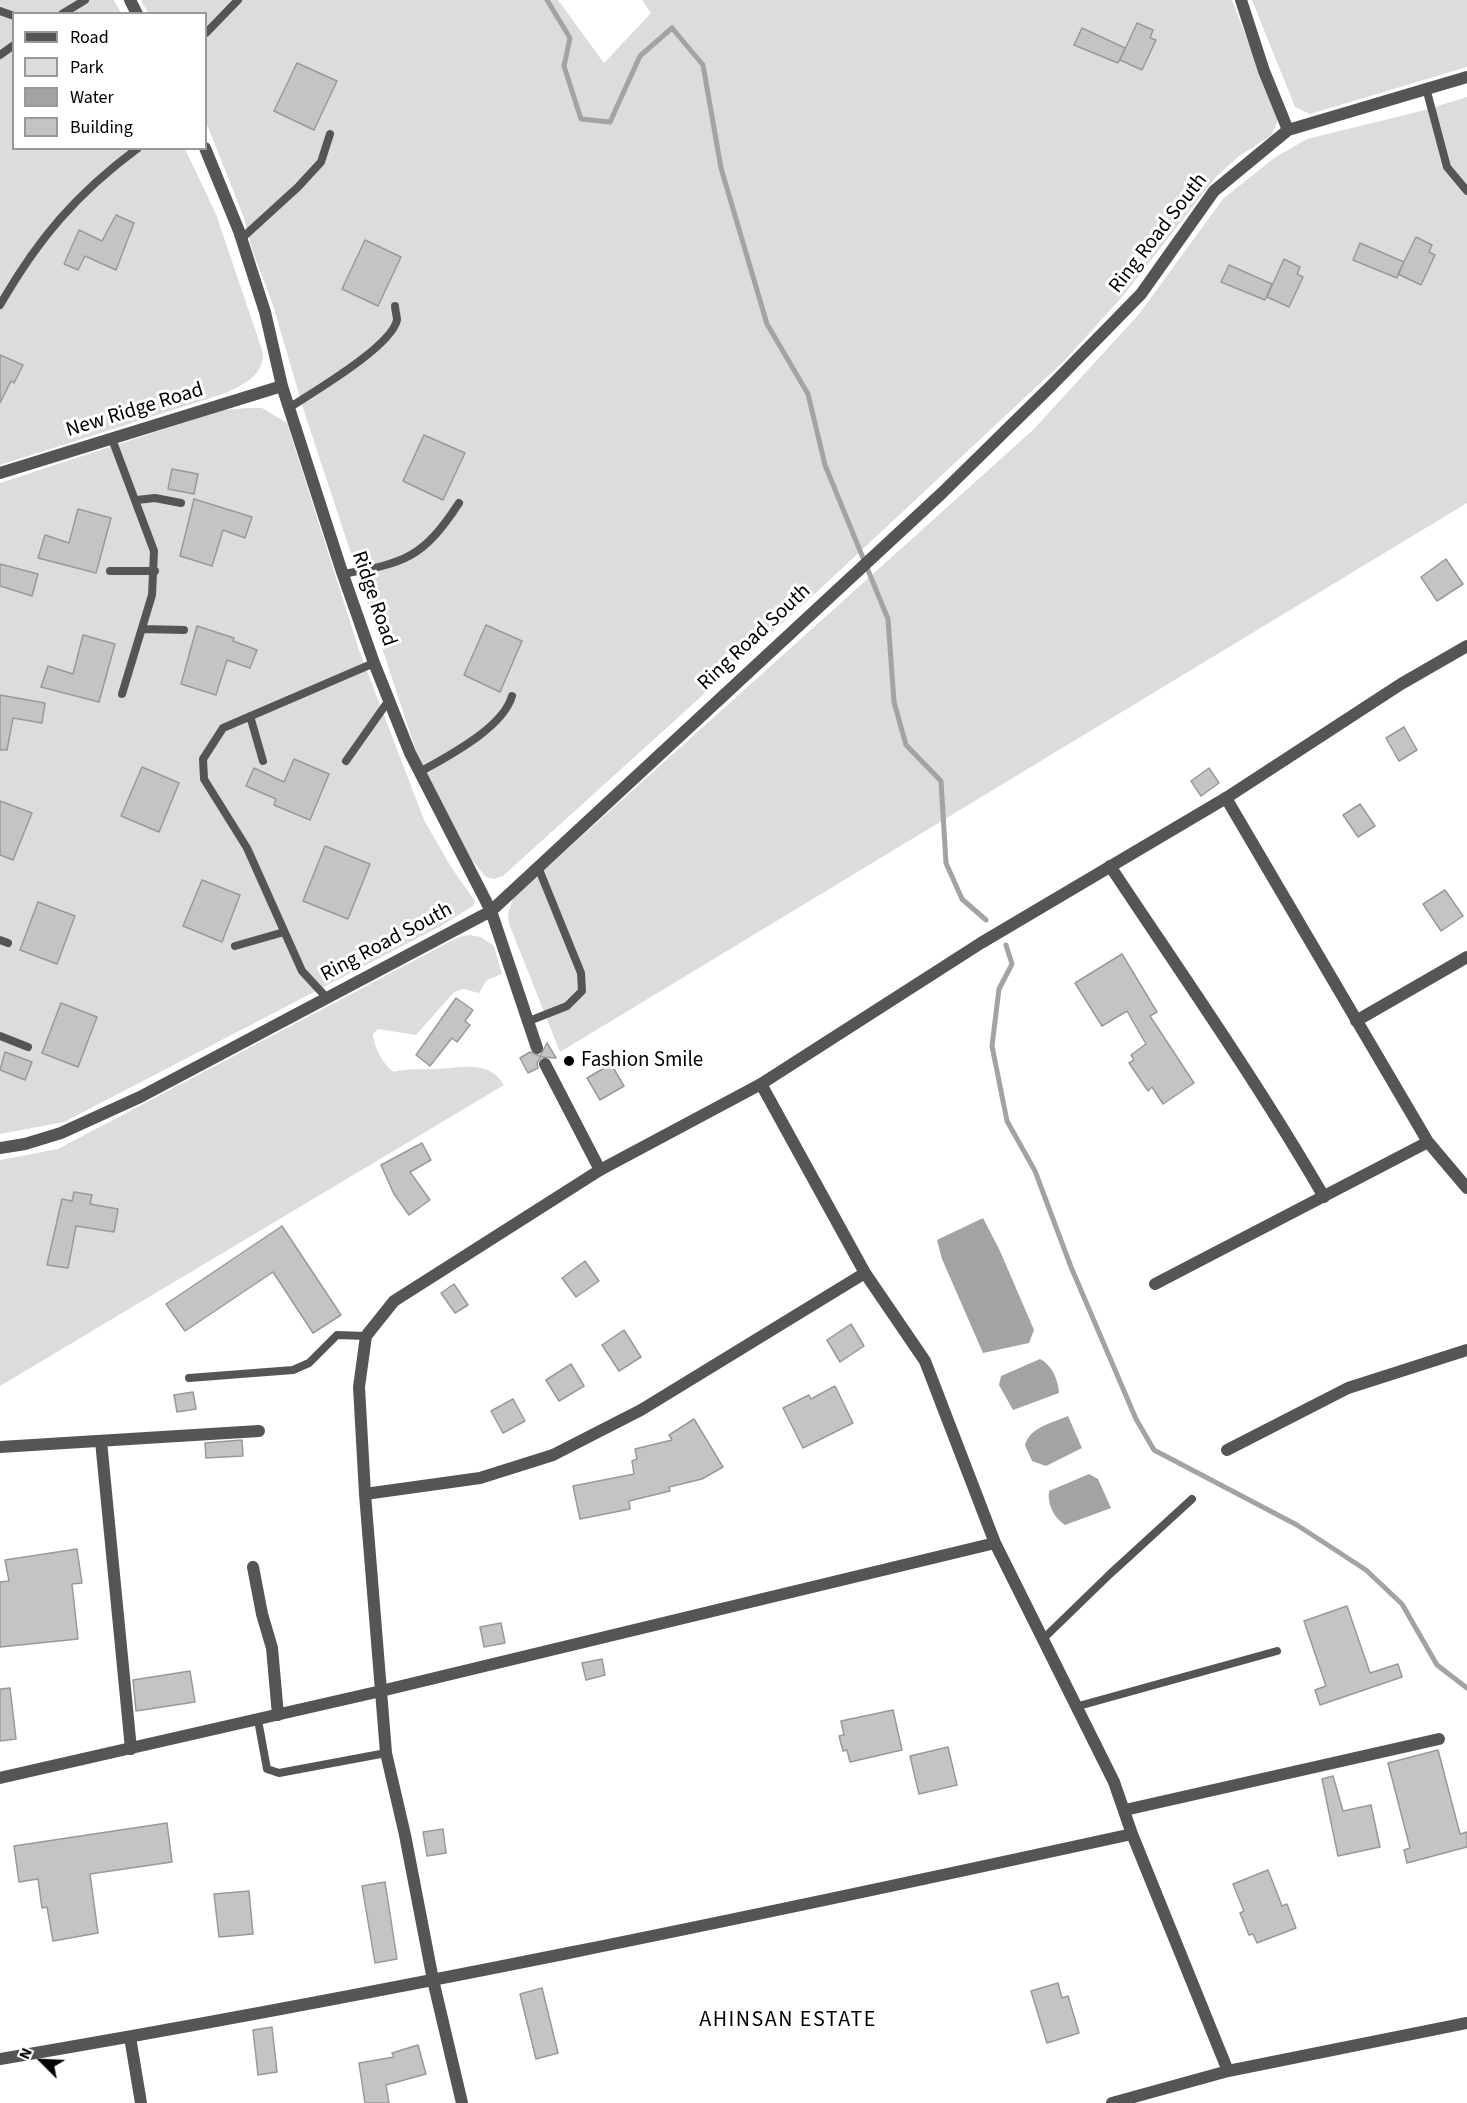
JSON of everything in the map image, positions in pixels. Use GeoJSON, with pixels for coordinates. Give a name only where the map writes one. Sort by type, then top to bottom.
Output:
{"type":"FeatureCollection","features":[{"type":"Feature","properties":{"kind":"street"},"geometry":{"type":"LineString","coordinates":[[1241,0],[1264,71],[1288,130]]}},
{"type":"Feature","properties":{"kind":"street","name":"Ring Road South"},"geometry":{"type":"LineString","coordinates":[[0,1148],[25,1144],[61,1132],[141,1097],[491,911],[942,493],[1141,294],[1214,191],[1288,130],[1467,77]]}},
{"type":"Feature","properties":{"kind":"street","name":"Ridge Road"},"geometry":{"type":"LineString","coordinates":[[206,150],[241,239],[265,312],[282,386],[374,663],[420,772],[491,911],[530,1021],[537,1048]]}},
{"type":"Feature","properties":{"kind":"street","name":"New Ridge Road"},"geometry":{"type":"LineString","coordinates":[[0,473],[282,386]]}},
{"type":"Feature","properties":{"kind":"street"},"geometry":{"type":"LineString","coordinates":[[462,2103],[433,1980],[405,1835],[386,1753],[364,1494],[359,1387],[366,1335],[394,1300],[600,1170],[761,1084],[981,944],[1227,798],[1401,684],[1467,646]]}},
{"type":"Feature","properties":{"kind":"street"},"geometry":{"type":"LineString","coordinates":[[1227,798],[1428,1142],[1465,1183]]}},
{"type":"Feature","properties":{"kind":"street"},"geometry":{"type":"LineString","coordinates":[[1110,866],[1194,995],[1231,1045],[1324,1197]]}},
{"type":"Feature","properties":{"kind":"street"},"geometry":{"type":"LineString","coordinates":[[1356,1021],[1467,957]]}},
{"type":"Feature","properties":{"kind":"street"},"geometry":{"type":"LineString","coordinates":[[545,1064],[600,1170]]}},
{"type":"Feature","properties":{"kind":"street"},"geometry":{"type":"LineString","coordinates":[[761,1084],[865,1273],[925,1361],[995,1543],[1114,1782],[1132,1834],[1228,2071]]}},
{"type":"Feature","properties":{"kind":"street"},"geometry":{"type":"LineString","coordinates":[[1155,1284],[1428,1142]]}},
{"type":"Feature","properties":{"kind":"street"},"geometry":{"type":"LineString","coordinates":[[364,1494],[480,1478],[553,1455],[641,1410],[865,1273]]}},
{"type":"Feature","properties":{"kind":"street"},"geometry":{"type":"LineString","coordinates":[[1227,1450],[1348,1388],[1467,1350]]}},
{"type":"Feature","properties":{"kind":"street"},"geometry":{"type":"LineString","coordinates":[[0,1447],[259,1431]]}},
{"type":"Feature","properties":{"kind":"street"},"geometry":{"type":"LineString","coordinates":[[101,1441],[131,1749]]}},
{"type":"Feature","properties":{"kind":"street"},"geometry":{"type":"LineString","coordinates":[[0,1778],[381,1691],[995,1543]]}},
{"type":"Feature","properties":{"kind":"street"},"geometry":{"type":"LineString","coordinates":[[254,1567],[264,1622],[272,1648],[278,1715]]}},
{"type":"Feature","properties":{"kind":"street"},"geometry":{"type":"LineString","coordinates":[[1125,1810],[1439,1739]]}},
{"type":"Feature","properties":{"kind":"street"},"geometry":{"type":"LineString","coordinates":[[0,2059],[433,1980],[825,1901],[1132,1834]]}},
{"type":"Feature","properties":{"kind":"street"},"geometry":{"type":"LineString","coordinates":[[1112,2103],[1228,2071],[1467,2023]]}},
{"type":"Feature","properties":{"kind":"street"},"geometry":{"type":"LineString","coordinates":[[130,2037],[141,2103]]}},
{"type":"Feature","properties":{"kind":"lane"},"geometry":{"type":"LineString","coordinates":[[65,12],[86,0]]}},
{"type":"Feature","properties":{"kind":"lane"},"geometry":{"type":"LineString","coordinates":[[207,32],[238,0]]}},
{"type":"Feature","properties":{"kind":"lane"},"geometry":{"type":"LineString","coordinates":[[1426,88],[1447,167],[1467,191]]}},
{"type":"Feature","properties":{"kind":"lane"},"geometry":{"type":"LineString","coordinates":[[241,239],[298,187],[321,162],[330,134]]}},
{"type":"Feature","properties":{"kind":"lane"},"geometry":{"type":"LineString","coordinates":[[0,305],[27,258],[62,214],[113,167],[135,150]]}},
{"type":"Feature","properties":{"kind":"lane"},"geometry":{"type":"LineString","coordinates":[[289,408],[371,352],[389,334],[397,320],[394,306]]}},
{"type":"Feature","properties":{"kind":"lane"},"geometry":{"type":"LineString","coordinates":[[112,439],[137,500],[154,551],[155,571],[152,595],[122,694]]}},
{"type":"Feature","properties":{"kind":"lane"},"geometry":{"type":"LineString","coordinates":[[137,500],[155,498],[181,503]]}},
{"type":"Feature","properties":{"kind":"lane"},"geometry":{"type":"LineString","coordinates":[[343,574],[392,565],[425,546],[440,532],[459,503]]}},
{"type":"Feature","properties":{"kind":"lane"},"geometry":{"type":"LineString","coordinates":[[110,571],[138,573],[155,571]]}},
{"type":"Feature","properties":{"kind":"lane"},"geometry":{"type":"LineString","coordinates":[[142,629],[184,630]]}},
{"type":"Feature","properties":{"kind":"lane"},"geometry":{"type":"LineString","coordinates":[[326,997],[302,971],[247,848],[204,779],[203,759],[210,744],[223,728],[374,663]]}},
{"type":"Feature","properties":{"kind":"lane"},"geometry":{"type":"LineString","coordinates":[[420,772],[499,719],[512,696]]}},
{"type":"Feature","properties":{"kind":"lane"},"geometry":{"type":"LineString","coordinates":[[346,761],[389,700]]}},
{"type":"Feature","properties":{"kind":"lane"},"geometry":{"type":"LineString","coordinates":[[250,716],[263,761]]}},
{"type":"Feature","properties":{"kind":"lane"},"geometry":{"type":"LineString","coordinates":[[530,1021],[567,1006],[582,991],[581,973],[538,867]]}},
{"type":"Feature","properties":{"kind":"lane"},"geometry":{"type":"LineString","coordinates":[[235,946],[284,932]]}},
{"type":"Feature","properties":{"kind":"lane"},"geometry":{"type":"LineString","coordinates":[[0,1036],[28,1047]]}},
{"type":"Feature","properties":{"kind":"lane"},"geometry":{"type":"LineString","coordinates":[[189,1378],[294,1370],[309,1363],[337,1335],[366,1335]]}},
{"type":"Feature","properties":{"kind":"lane"},"geometry":{"type":"LineString","coordinates":[[1044,1638],[1192,1499]]}},
{"type":"Feature","properties":{"kind":"lane"},"geometry":{"type":"LineString","coordinates":[[1075,1707],[1277,1651]]}},
{"type":"Feature","properties":{"kind":"lane"},"geometry":{"type":"LineString","coordinates":[[258,1720],[267,1769],[279,1773],[386,1753]]}},
{"type":"Feature","properties":{"kind":"green space"},"geometry":{"type":"Polygon","coordinates":[[[0,0],[114,0],[120,12],[12,12],[12,150],[185,150],[216,214],[263,353],[262,361],[260,368],[251,378],[226,393],[0,465],[0,0]]]}},
{"type":"Feature","properties":{"kind":"green space"},"geometry":{"type":"Polygon","coordinates":[[[141,0],[558,0],[604,63],[651,13],[642,0],[1232,0],[1278,119],[1272,135],[1239,156],[1215,178],[1123,296],[1064,361],[820,589],[503,876],[494,879],[486,877],[471,859],[417,754],[303,408],[272,302],[252,250],[244,218],[207,125],[207,12],[147,12],[141,0]]]}},
{"type":"Feature","properties":{"kind":"green space"},"geometry":{"type":"Polygon","coordinates":[[[1252,0],[1467,0],[1467,67],[1310,114],[1295,107],[1252,0]]]}},
{"type":"Feature","properties":{"kind":"green space"},"geometry":{"type":"Polygon","coordinates":[[[1467,97],[1467,503],[560,1052],[509,924],[508,914],[513,898],[1034,429],[1139,314],[1223,199],[1274,158],[1307,139],[1425,110],[1467,97]]]}},
{"type":"Feature","properties":{"kind":"green space"},"geometry":{"type":"Polygon","coordinates":[[[262,408],[287,423],[359,650],[424,820],[451,867],[475,901],[473,906],[439,927],[64,1122],[0,1134],[0,483],[223,410],[262,408]]]}},
{"type":"Feature","properties":{"kind":"green space"},"geometry":{"type":"Polygon","coordinates":[[[469,935],[481,937],[494,946],[502,974],[487,980],[479,993],[463,989],[454,992],[416,1035],[378,1029],[373,1034],[374,1039],[383,1060],[394,1072],[474,1067],[491,1071],[504,1085],[0,1386],[0,1160],[58,1149],[459,937],[469,935]]]}},
{"type":"Feature","properties":{"kind":"water"},"geometry":{"type":"Polygon","coordinates":[[[983,1218],[1034,1330],[1029,1343],[983,1353],[942,1259],[937,1240],[983,1218]]]}},
{"type":"Feature","properties":{"kind":"water"},"geometry":{"type":"Polygon","coordinates":[[[1040,1359],[1054,1373],[1059,1393],[1013,1410],[999,1385],[1001,1376],[1040,1359]]]}},
{"type":"Feature","properties":{"kind":"water"},"geometry":{"type":"Polygon","coordinates":[[[1068,1416],[1082,1448],[1046,1466],[1032,1461],[1025,1445],[1032,1434],[1042,1426],[1068,1416]]]}},
{"type":"Feature","properties":{"kind":"water"},"geometry":{"type":"Polygon","coordinates":[[[1089,1474],[1098,1479],[1111,1508],[1065,1525],[1052,1510],[1049,1491],[1089,1474]]]}},
{"type":"Feature","properties":{"kind":"building"},"geometry":{"type":"Polygon","coordinates":[[[1137,23],[1153,30],[1150,38],[1156,40],[1142,70],[1120,60],[1137,23]]]}},
{"type":"Feature","properties":{"kind":"building"},"geometry":{"type":"Polygon","coordinates":[[[1082,28],[1125,48],[1118,63],[1074,45],[1082,28]]]}},
{"type":"Feature","properties":{"kind":"building"},"geometry":{"type":"Polygon","coordinates":[[[297,63],[337,81],[314,130],[274,111],[297,63]]]}},
{"type":"Feature","properties":{"kind":"building"},"geometry":{"type":"Polygon","coordinates":[[[116,215],[134,223],[116,270],[85,256],[78,270],[64,264],[79,230],[102,241],[116,215]]]}},
{"type":"Feature","properties":{"kind":"building"},"geometry":{"type":"Polygon","coordinates":[[[1416,237],[1432,245],[1429,252],[1435,255],[1421,285],[1398,274],[1416,237]]]}},
{"type":"Feature","properties":{"kind":"building"},"geometry":{"type":"Polygon","coordinates":[[[365,240],[401,257],[378,306],[342,289],[365,240]]]}},
{"type":"Feature","properties":{"kind":"building"},"geometry":{"type":"Polygon","coordinates":[[[1360,243],[1404,262],[1397,278],[1353,260],[1360,243]]]}},
{"type":"Feature","properties":{"kind":"building"},"geometry":{"type":"Polygon","coordinates":[[[1284,259],[1300,267],[1297,274],[1303,277],[1289,307],[1267,297],[1284,259]]]}},
{"type":"Feature","properties":{"kind":"building"},"geometry":{"type":"Polygon","coordinates":[[[1229,265],[1272,284],[1265,300],[1221,282],[1229,265]]]}},
{"type":"Feature","properties":{"kind":"building"},"geometry":{"type":"Polygon","coordinates":[[[0,355],[23,365],[14,383],[11,381],[0,403],[0,355]]]}},
{"type":"Feature","properties":{"kind":"building"},"geometry":{"type":"Polygon","coordinates":[[[424,435],[465,453],[443,500],[403,481],[424,435]]]}},
{"type":"Feature","properties":{"kind":"building"},"geometry":{"type":"Polygon","coordinates":[[[172,469],[198,474],[194,494],[168,489],[172,469]]]}},
{"type":"Feature","properties":{"kind":"building"},"geometry":{"type":"Polygon","coordinates":[[[194,499],[252,517],[245,538],[223,530],[212,566],[180,556],[194,499]]]}},
{"type":"Feature","properties":{"kind":"building"},"geometry":{"type":"Polygon","coordinates":[[[78,509],[111,518],[96,573],[38,558],[45,535],[69,543],[78,509]]]}},
{"type":"Feature","properties":{"kind":"building"},"geometry":{"type":"Polygon","coordinates":[[[1446,559],[1463,584],[1437,601],[1421,577],[1446,559]]]}},
{"type":"Feature","properties":{"kind":"building"},"geometry":{"type":"Polygon","coordinates":[[[0,564],[38,574],[32,596],[0,586],[0,564]]]}},
{"type":"Feature","properties":{"kind":"building"},"geometry":{"type":"Polygon","coordinates":[[[486,625],[522,641],[500,692],[464,675],[486,625]]]}},
{"type":"Feature","properties":{"kind":"building"},"geometry":{"type":"Polygon","coordinates":[[[197,626],[234,638],[233,641],[257,650],[250,668],[227,660],[216,695],[181,684],[197,626]]]}},
{"type":"Feature","properties":{"kind":"building"},"geometry":{"type":"Polygon","coordinates":[[[83,635],[115,644],[99,702],[41,687],[48,666],[73,674],[83,635]]]}},
{"type":"Feature","properties":{"kind":"building"},"geometry":{"type":"Polygon","coordinates":[[[0,695],[45,703],[42,723],[13,718],[7,750],[0,750],[0,695]]]}},
{"type":"Feature","properties":{"kind":"building"},"geometry":{"type":"Polygon","coordinates":[[[1404,727],[1417,750],[1399,761],[1386,738],[1404,727]]]}},
{"type":"Feature","properties":{"kind":"building"},"geometry":{"type":"Polygon","coordinates":[[[294,759],[329,774],[310,820],[274,805],[276,799],[246,786],[254,768],[284,782],[294,759]]]}},
{"type":"Feature","properties":{"kind":"building"},"geometry":{"type":"Polygon","coordinates":[[[142,767],[179,783],[159,832],[121,816],[142,767]]]}},
{"type":"Feature","properties":{"kind":"building"},"geometry":{"type":"Polygon","coordinates":[[[1209,768],[1219,783],[1201,796],[1191,781],[1209,768]]]}},
{"type":"Feature","properties":{"kind":"building"},"geometry":{"type":"Polygon","coordinates":[[[0,801],[32,813],[13,860],[0,855],[0,801]]]}},
{"type":"Feature","properties":{"kind":"building"},"geometry":{"type":"Polygon","coordinates":[[[1360,804],[1375,826],[1358,837],[1343,815],[1360,804]]]}},
{"type":"Feature","properties":{"kind":"building"},"geometry":{"type":"Polygon","coordinates":[[[325,846],[370,864],[348,919],[303,901],[325,846]]]}},
{"type":"Feature","properties":{"kind":"building"},"geometry":{"type":"Polygon","coordinates":[[[202,880],[240,895],[222,942],[183,926],[202,880]]]}},
{"type":"Feature","properties":{"kind":"building"},"geometry":{"type":"Polygon","coordinates":[[[1445,890],[1463,916],[1441,931],[1423,904],[1445,890]]]}},
{"type":"Feature","properties":{"kind":"building"},"geometry":{"type":"Polygon","coordinates":[[[38,902],[75,916],[57,964],[20,950],[38,902]]]}},
{"type":"Feature","properties":{"kind":"building"},"geometry":{"type":"Polygon","coordinates":[[[1122,954],[1157,1012],[1150,1016],[1194,1083],[1163,1104],[1152,1087],[1148,1091],[1129,1063],[1134,1060],[1131,1055],[1146,1044],[1127,1011],[1102,1026],[1075,983],[1122,954]]]}},
{"type":"Feature","properties":{"kind":"building"},"geometry":{"type":"Polygon","coordinates":[[[456,998],[473,1010],[465,1021],[470,1025],[457,1042],[452,1038],[430,1066],[416,1055],[456,998]]]}},
{"type":"Feature","properties":{"kind":"building"},"geometry":{"type":"Polygon","coordinates":[[[61,1003],[97,1017],[78,1067],[42,1053],[61,1003]]]}},
{"type":"Feature","properties":{"kind":"building"},"geometry":{"type":"Polygon","coordinates":[[[547,1043],[556,1058],[541,1057],[537,1063],[538,1068],[528,1073],[520,1058],[530,1052],[540,1056],[547,1043]]]}},
{"type":"Feature","properties":{"kind":"building"},"geometry":{"type":"Polygon","coordinates":[[[5,1052],[32,1062],[25,1080],[0,1070],[5,1052]]]}},
{"type":"Feature","properties":{"kind":"building"},"geometry":{"type":"Polygon","coordinates":[[[611,1064],[624,1086],[600,1100],[587,1078],[611,1064]]]}},
{"type":"Feature","properties":{"kind":"building"},"geometry":{"type":"Polygon","coordinates":[[[422,1143],[431,1160],[410,1172],[430,1200],[409,1215],[394,1194],[381,1165],[422,1143]]]}},
{"type":"Feature","properties":{"kind":"building"},"geometry":{"type":"Polygon","coordinates":[[[74,1192],[92,1195],[90,1204],[118,1209],[114,1232],[76,1226],[68,1268],[47,1265],[62,1199],[72,1201],[74,1192]]]}},
{"type":"Feature","properties":{"kind":"building"},"geometry":{"type":"Polygon","coordinates":[[[282,1226],[341,1315],[313,1333],[273,1272],[185,1331],[166,1304],[282,1226]]]}},
{"type":"Feature","properties":{"kind":"building"},"geometry":{"type":"Polygon","coordinates":[[[585,1261],[599,1281],[576,1297],[562,1278],[585,1261]]]}},
{"type":"Feature","properties":{"kind":"building"},"geometry":{"type":"Polygon","coordinates":[[[454,1284],[468,1305],[455,1313],[441,1293],[454,1284]]]}},
{"type":"Feature","properties":{"kind":"building"},"geometry":{"type":"Polygon","coordinates":[[[851,1324],[864,1346],[840,1362],[827,1340],[851,1324]]]}},
{"type":"Feature","properties":{"kind":"building"},"geometry":{"type":"Polygon","coordinates":[[[624,1330],[641,1357],[619,1371],[602,1345],[624,1330]]]}},
{"type":"Feature","properties":{"kind":"building"},"geometry":{"type":"Polygon","coordinates":[[[571,1364],[584,1386],[559,1401],[546,1380],[571,1364]]]}},
{"type":"Feature","properties":{"kind":"building"},"geometry":{"type":"Polygon","coordinates":[[[835,1386],[853,1423],[803,1448],[783,1408],[809,1395],[811,1399],[835,1386]]]}},
{"type":"Feature","properties":{"kind":"building"},"geometry":{"type":"Polygon","coordinates":[[[193,1392],[196,1409],[177,1412],[174,1395],[193,1392]]]}},
{"type":"Feature","properties":{"kind":"building"},"geometry":{"type":"Polygon","coordinates":[[[513,1399],[525,1421],[503,1433],[491,1411],[513,1399]]]}},
{"type":"Feature","properties":{"kind":"building"},"geometry":{"type":"Polygon","coordinates":[[[694,1419],[723,1467],[702,1479],[669,1487],[670,1491],[629,1501],[630,1509],[580,1519],[573,1486],[634,1474],[632,1461],[637,1459],[635,1449],[672,1440],[669,1435],[694,1419]]]}},
{"type":"Feature","properties":{"kind":"building"},"geometry":{"type":"Polygon","coordinates":[[[242,1440],[243,1456],[206,1458],[205,1443],[242,1440]]]}},
{"type":"Feature","properties":{"kind":"building"},"geometry":{"type":"Polygon","coordinates":[[[77,1549],[82,1583],[72,1584],[78,1639],[0,1647],[0,1582],[9,1581],[5,1560],[77,1549]]]}},
{"type":"Feature","properties":{"kind":"building"},"geometry":{"type":"Polygon","coordinates":[[[1347,1606],[1370,1673],[1398,1664],[1402,1677],[1320,1705],[1315,1690],[1326,1686],[1304,1621],[1347,1606]]]}},
{"type":"Feature","properties":{"kind":"building"},"geometry":{"type":"Polygon","coordinates":[[[501,1623],[505,1643],[484,1647],[480,1627],[501,1623]]]}},
{"type":"Feature","properties":{"kind":"building"},"geometry":{"type":"Polygon","coordinates":[[[602,1659],[605,1675],[586,1680],[582,1663],[602,1659]]]}},
{"type":"Feature","properties":{"kind":"building"},"geometry":{"type":"Polygon","coordinates":[[[190,1671],[195,1702],[136,1711],[133,1680],[190,1671]]]}},
{"type":"Feature","properties":{"kind":"building"},"geometry":{"type":"Polygon","coordinates":[[[10,1688],[16,1739],[0,1741],[0,1689],[10,1688]]]}},
{"type":"Feature","properties":{"kind":"building"},"geometry":{"type":"Polygon","coordinates":[[[893,1710],[902,1750],[850,1762],[847,1750],[843,1751],[839,1736],[844,1735],[841,1721],[893,1710]]]}},
{"type":"Feature","properties":{"kind":"building"},"geometry":{"type":"Polygon","coordinates":[[[948,1747],[957,1785],[919,1794],[910,1756],[948,1747]]]}},
{"type":"Feature","properties":{"kind":"building"},"geometry":{"type":"Polygon","coordinates":[[[1438,1750],[1460,1834],[1467,1832],[1467,1847],[1407,1863],[1404,1850],[1410,1848],[1388,1763],[1438,1750]]]}},
{"type":"Feature","properties":{"kind":"building"},"geometry":{"type":"Polygon","coordinates":[[[1333,1776],[1343,1811],[1371,1805],[1380,1847],[1338,1856],[1322,1779],[1333,1776]]]}},
{"type":"Feature","properties":{"kind":"building"},"geometry":{"type":"Polygon","coordinates":[[[167,1823],[172,1862],[90,1874],[98,1933],[53,1941],[47,1907],[42,1908],[38,1879],[19,1882],[14,1846],[167,1823]]]}},
{"type":"Feature","properties":{"kind":"building"},"geometry":{"type":"Polygon","coordinates":[[[443,1829],[446,1853],[427,1856],[423,1832],[443,1829]]]}},
{"type":"Feature","properties":{"kind":"building"},"geometry":{"type":"Polygon","coordinates":[[[1268,1870],[1282,1906],[1287,1904],[1296,1928],[1257,1943],[1253,1934],[1249,1935],[1240,1913],[1244,1911],[1233,1884],[1268,1870]]]}},
{"type":"Feature","properties":{"kind":"building"},"geometry":{"type":"Polygon","coordinates":[[[385,1882],[397,1959],[375,1963],[362,1886],[385,1882]]]}},
{"type":"Feature","properties":{"kind":"building"},"geometry":{"type":"Polygon","coordinates":[[[249,1891],[253,1934],[219,1937],[214,1894],[249,1891]]]}},
{"type":"Feature","properties":{"kind":"building"},"geometry":{"type":"Polygon","coordinates":[[[1058,1983],[1062,1998],[1068,1996],[1079,2033],[1047,2043],[1031,1991],[1058,1983]]]}},
{"type":"Feature","properties":{"kind":"building"},"geometry":{"type":"Polygon","coordinates":[[[542,1988],[558,2053],[536,2059],[520,1994],[542,1988]]]}},
{"type":"Feature","properties":{"kind":"building"},"geometry":{"type":"Polygon","coordinates":[[[272,2027],[277,2072],[258,2075],[253,2030],[272,2027]]]}},
{"type":"Feature","properties":{"kind":"building"},"geometry":{"type":"Polygon","coordinates":[[[418,2045],[426,2074],[386,2085],[389,2103],[365,2103],[359,2063],[394,2057],[392,2053],[418,2045]]]}},
{"type":"Feature","properties":{"kind":"waterway"},"geometry":{"type":"LineString","coordinates":[[547,0],[570,38],[564,66],[581,119],[610,122],[640,56],[672,28],[703,65],[721,168],[767,324],[808,394],[825,465],[888,619],[894,702],[906,745],[941,781],[946,863],[962,899],[986,920]]}},
{"type":"Feature","properties":{"kind":"waterway"},"geometry":{"type":"LineString","coordinates":[[1006,945],[1012,964],[999,989],[992,1046],[1007,1121],[1035,1171],[1071,1267],[1136,1419],[1154,1450],[1297,1525],[1366,1570],[1402,1604],[1437,1665],[1467,1688]]}},
{"type":"Feature","properties":{"kind":"place","name":"Fashion Smile"},"geometry":{"type":"Point","coordinates":[569,1061]}},
{"type":"Feature","properties":{"kind":"district","name":"AHINSAN ESTATE"},"geometry":{"type":"Point","coordinates":[788,2021]}}]}
